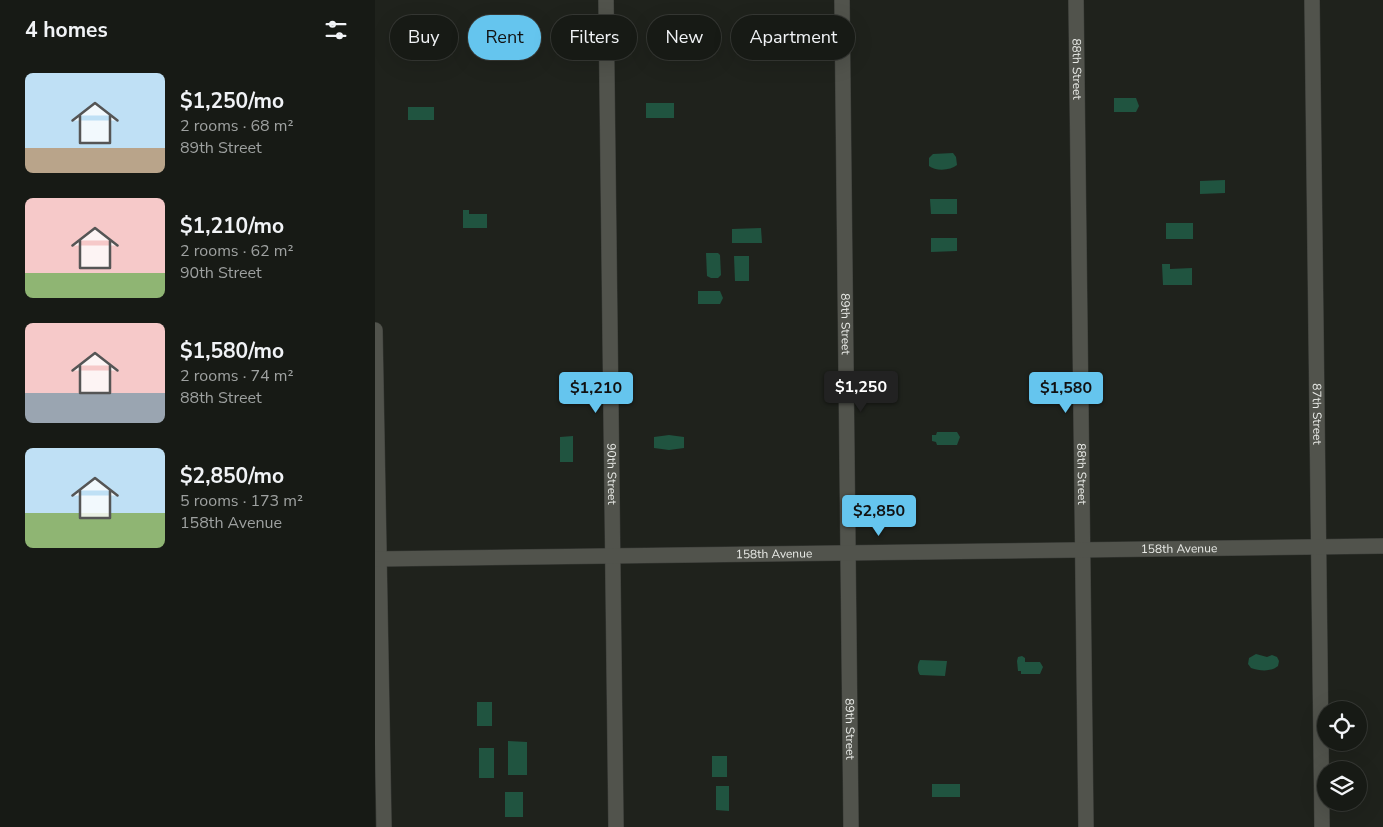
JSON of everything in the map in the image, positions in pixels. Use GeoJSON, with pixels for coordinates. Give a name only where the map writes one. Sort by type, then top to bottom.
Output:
{"type":"FeatureCollection","features":[{"type":"Feature","properties":{"kind":"street","name":"90th Street"},"geometry":{"type":"LineString","coordinates":[[606,0],[616,827]]}},
{"type":"Feature","properties":{"kind":"street","name":"89th Street"},"geometry":{"type":"LineString","coordinates":[[842,0],[851,827]]}},
{"type":"Feature","properties":{"kind":"street","name":"88th Street"},"geometry":{"type":"LineString","coordinates":[[1076,0],[1086,827]]}},
{"type":"Feature","properties":{"kind":"street","name":"87th Street"},"geometry":{"type":"LineString","coordinates":[[1312,0],[1321,827]]}},
{"type":"Feature","properties":{"kind":"street"},"geometry":{"type":"LineString","coordinates":[[375,330],[376,559],[381,603],[384,827]]}},
{"type":"Feature","properties":{"kind":"street","name":"158th Avenue"},"geometry":{"type":"LineString","coordinates":[[376,559],[1383,546]]}},
{"type":"Feature","properties":{"kind":"shaded area"},"geometry":{"type":"Polygon","coordinates":[[[1114,98],[1136,98],[1139,106],[1136,112],[1114,112],[1114,98]]]}},
{"type":"Feature","properties":{"kind":"shaded area"},"geometry":{"type":"Polygon","coordinates":[[[646,103],[674,103],[674,118],[646,118],[646,103]]]}},
{"type":"Feature","properties":{"kind":"shaded area"},"geometry":{"type":"Polygon","coordinates":[[[408,107],[434,107],[434,120],[408,120],[408,107]]]}},
{"type":"Feature","properties":{"kind":"shaded area"},"geometry":{"type":"Polygon","coordinates":[[[953,153],[956,157],[957,165],[954,167],[943,170],[929,166],[929,158],[933,154],[953,153]]]}},
{"type":"Feature","properties":{"kind":"shaded area"},"geometry":{"type":"Polygon","coordinates":[[[1225,180],[1225,193],[1200,194],[1200,181],[1225,180]]]}},
{"type":"Feature","properties":{"kind":"shaded area"},"geometry":{"type":"Polygon","coordinates":[[[930,199],[957,199],[957,214],[931,214],[930,199]]]}},
{"type":"Feature","properties":{"kind":"shaded area"},"geometry":{"type":"Polygon","coordinates":[[[463,210],[469,210],[469,214],[487,214],[487,228],[463,228],[463,210]]]}},
{"type":"Feature","properties":{"kind":"shaded area"},"geometry":{"type":"Polygon","coordinates":[[[1166,223],[1193,223],[1193,239],[1166,239],[1166,223]]]}},
{"type":"Feature","properties":{"kind":"shaded area"},"geometry":{"type":"Polygon","coordinates":[[[761,228],[762,243],[732,243],[732,229],[761,228]]]}},
{"type":"Feature","properties":{"kind":"shaded area"},"geometry":{"type":"Polygon","coordinates":[[[931,238],[957,238],[957,251],[931,252],[931,238]]]}},
{"type":"Feature","properties":{"kind":"shaded area"},"geometry":{"type":"Polygon","coordinates":[[[706,253],[718,253],[720,255],[721,275],[718,278],[707,276],[706,253]]]}},
{"type":"Feature","properties":{"kind":"shaded area"},"geometry":{"type":"Polygon","coordinates":[[[734,256],[749,256],[749,281],[735,281],[734,256]]]}},
{"type":"Feature","properties":{"kind":"shaded area"},"geometry":{"type":"Polygon","coordinates":[[[1162,264],[1170,264],[1170,269],[1192,268],[1192,285],[1163,285],[1162,264]]]}},
{"type":"Feature","properties":{"kind":"shaded area"},"geometry":{"type":"Polygon","coordinates":[[[698,291],[720,291],[723,298],[720,304],[698,304],[698,291]]]}},
{"type":"Feature","properties":{"kind":"shaded area"},"geometry":{"type":"Polygon","coordinates":[[[937,432],[957,432],[960,437],[957,445],[937,445],[936,442],[932,441],[932,435],[936,435],[937,432]]]}},
{"type":"Feature","properties":{"kind":"shaded area"},"geometry":{"type":"Polygon","coordinates":[[[669,435],[684,437],[684,448],[669,450],[654,448],[654,437],[669,435]]]}},
{"type":"Feature","properties":{"kind":"shaded area"},"geometry":{"type":"Polygon","coordinates":[[[573,436],[573,462],[560,462],[560,437],[573,436]]]}},
{"type":"Feature","properties":{"kind":"shaded area"},"geometry":{"type":"Polygon","coordinates":[[[1256,654],[1277,657],[1279,661],[1278,666],[1265,670],[1251,668],[1248,664],[1249,658],[1256,654]]]}},
{"type":"Feature","properties":{"kind":"shaded area"},"geometry":{"type":"Polygon","coordinates":[[[1022,656],[1025,658],[1025,662],[1040,662],[1043,667],[1040,674],[1021,674],[1021,671],[1018,671],[1018,657],[1022,656]]]}},
{"type":"Feature","properties":{"kind":"shaded area"},"geometry":{"type":"Polygon","coordinates":[[[920,660],[947,661],[945,676],[920,675],[918,664],[920,660]]]}},
{"type":"Feature","properties":{"kind":"shaded area"},"geometry":{"type":"Polygon","coordinates":[[[477,702],[492,702],[492,726],[477,726],[477,702]]]}},
{"type":"Feature","properties":{"kind":"shaded area"},"geometry":{"type":"Polygon","coordinates":[[[508,741],[527,742],[527,775],[508,775],[508,741]]]}},
{"type":"Feature","properties":{"kind":"shaded area"},"geometry":{"type":"Polygon","coordinates":[[[479,748],[494,748],[494,778],[479,778],[479,748]]]}},
{"type":"Feature","properties":{"kind":"shaded area"},"geometry":{"type":"Polygon","coordinates":[[[712,756],[727,756],[727,777],[712,777],[712,756]]]}},
{"type":"Feature","properties":{"kind":"shaded area"},"geometry":{"type":"Polygon","coordinates":[[[932,784],[960,784],[960,797],[932,797],[932,784]]]}},
{"type":"Feature","properties":{"kind":"shaded area"},"geometry":{"type":"Polygon","coordinates":[[[716,786],[729,786],[729,811],[716,810],[716,786]]]}},
{"type":"Feature","properties":{"kind":"shaded area"},"geometry":{"type":"Polygon","coordinates":[[[505,792],[523,792],[523,817],[505,817],[505,792]]]}}]}
